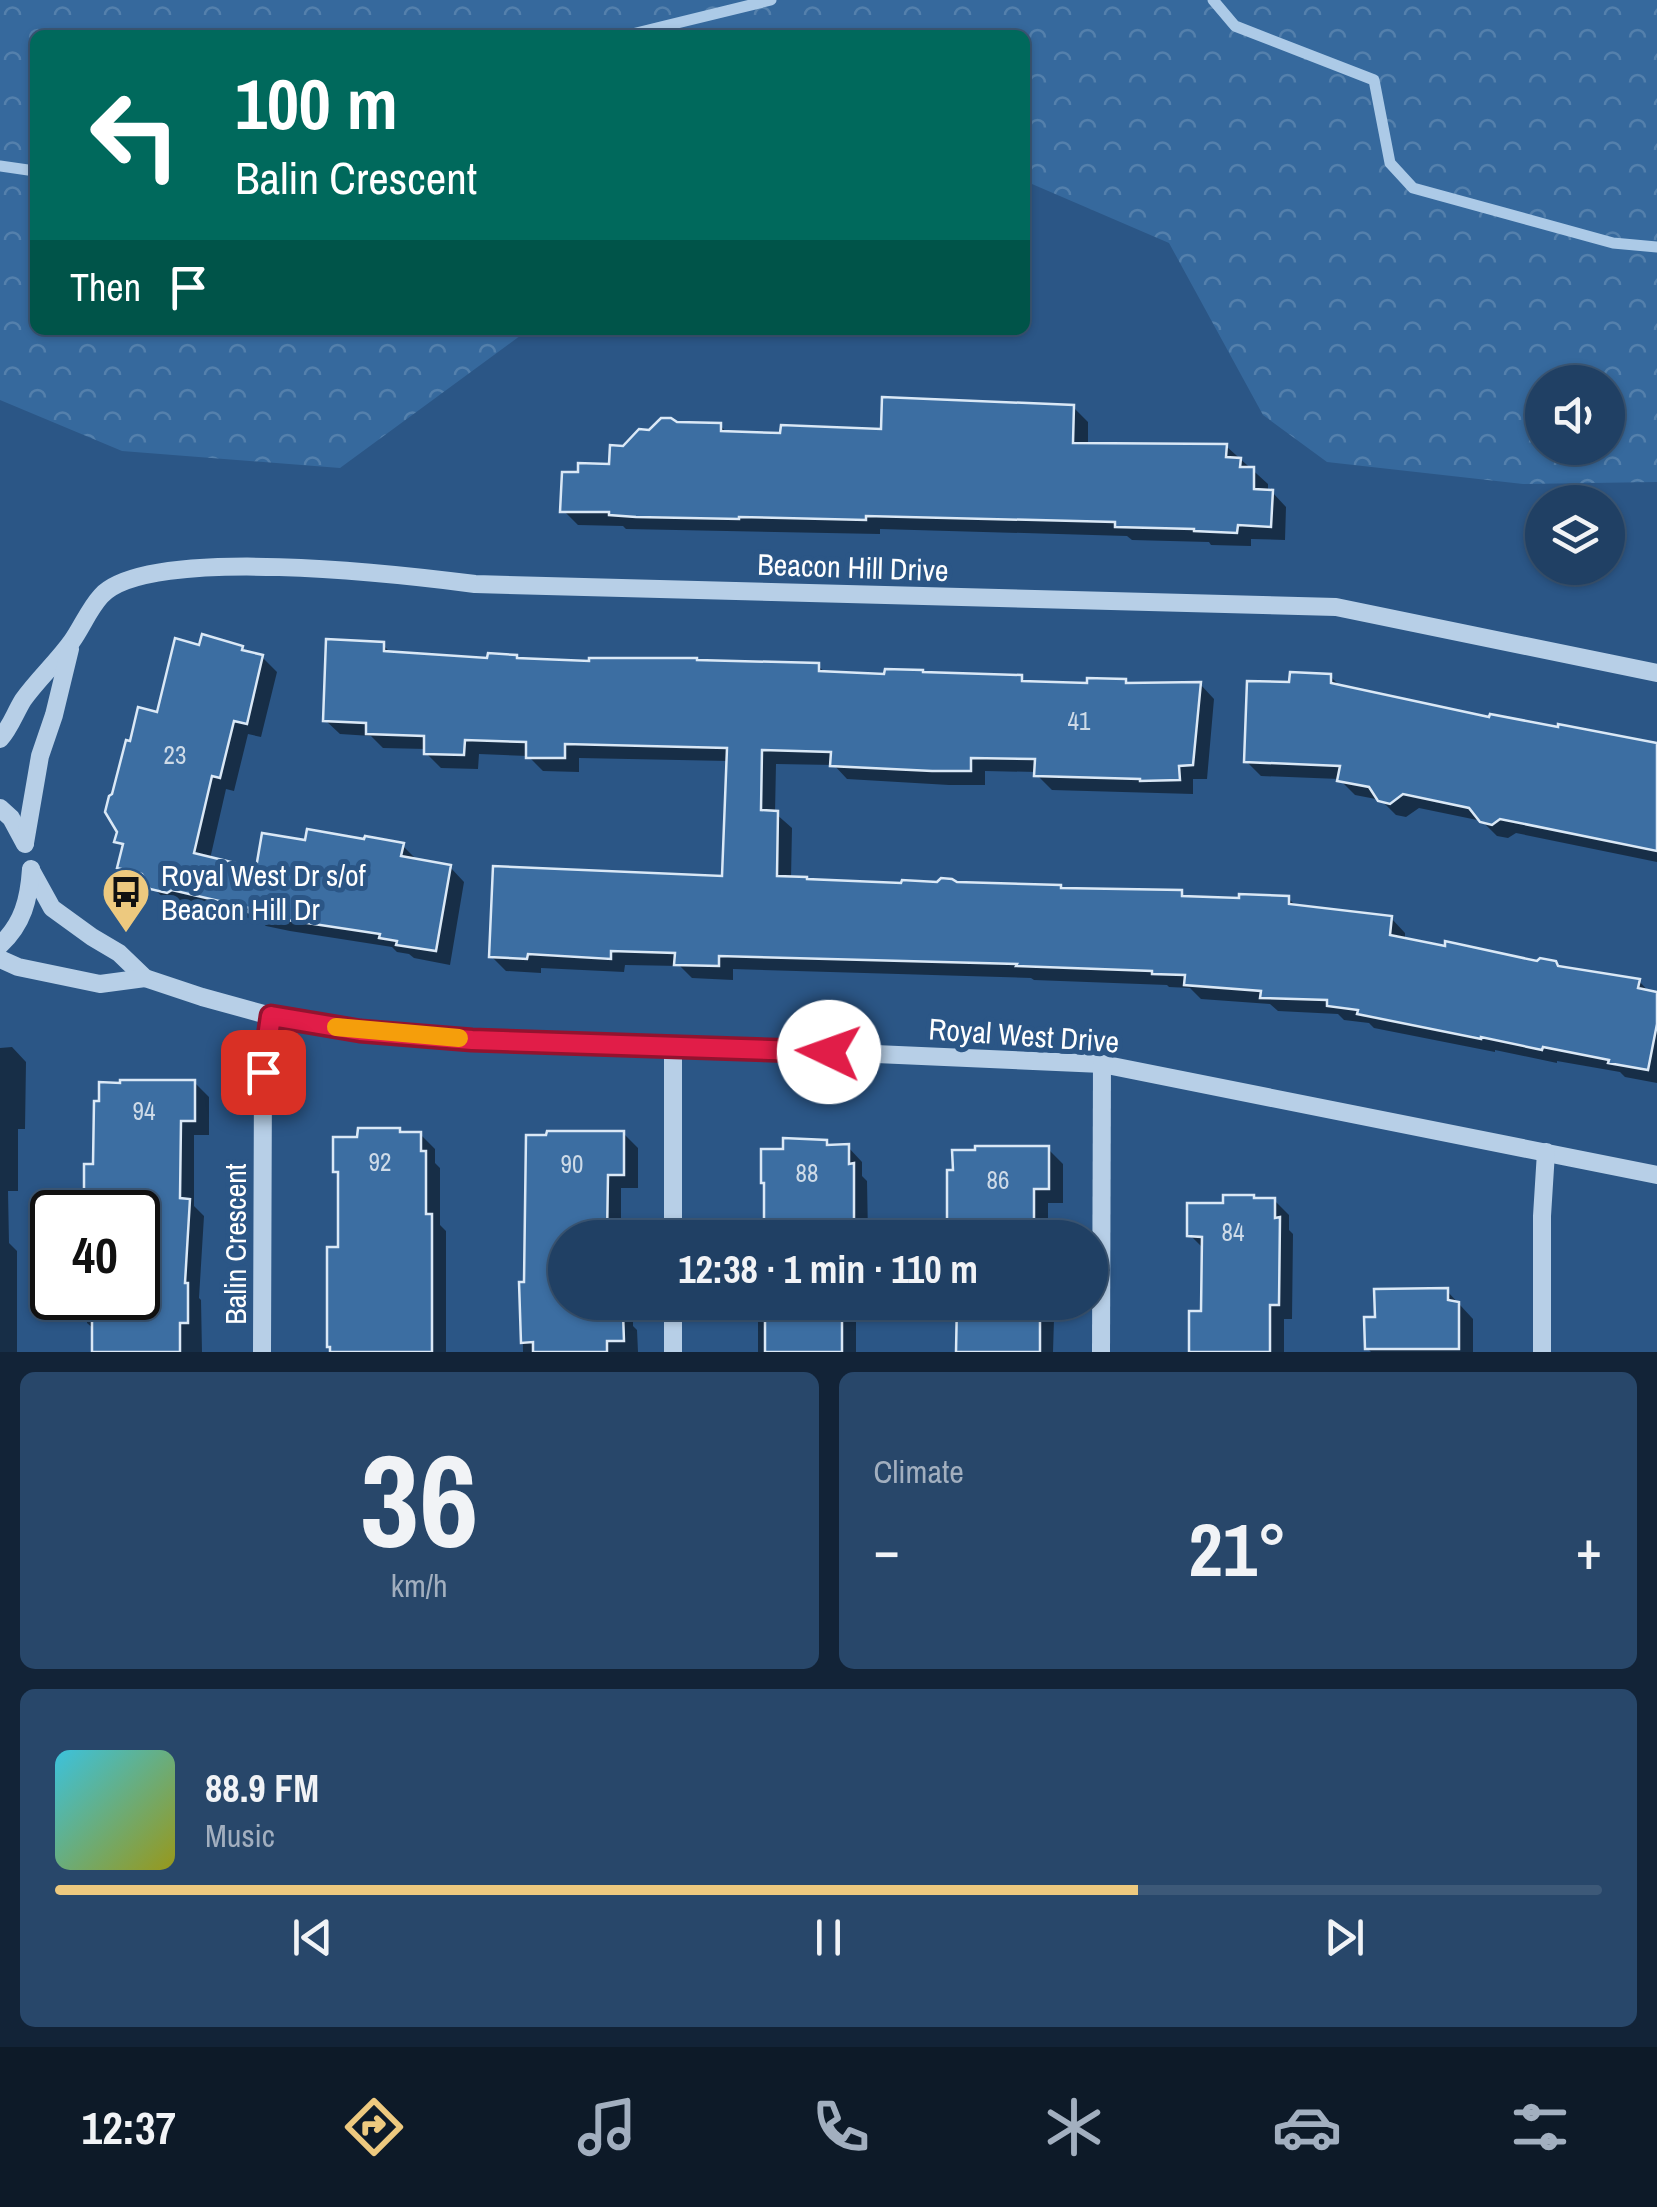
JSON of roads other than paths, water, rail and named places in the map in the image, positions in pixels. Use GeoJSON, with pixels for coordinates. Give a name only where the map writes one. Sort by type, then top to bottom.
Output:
{"type":"FeatureCollection","features":[{"type":"Feature","properties":{"kind":"street","name":"Beacon Hill Drive"},"geometry":{"type":"LineString","coordinates":[[0,739],[24,700],[102,596],[116,584],[132,577],[212,568],[286,566],[475,584],[1336,607],[1657,673]]}},
{"type":"Feature","properties":{"kind":"street","name":"Beacon Hill Drive"},"geometry":{"type":"LineString","coordinates":[[25,843],[40,756],[72,641]]}},
{"type":"Feature","properties":{"kind":"street"},"geometry":{"type":"LineString","coordinates":[[0,808],[11,818],[25,843],[31,870],[30,894],[22,918],[0,944]]}},
{"type":"Feature","properties":{"kind":"street","name":"Royal West Drive"},"geometry":{"type":"LineString","coordinates":[[31,870],[52,908],[118,953],[145,978],[271,1016],[360,1031],[472,1040],[1102,1064],[1657,1175]]}},
{"type":"Feature","properties":{"kind":"street","name":"Royal West Drive"},"geometry":{"type":"LineString","coordinates":[[0,959],[18,967],[100,984],[145,978]]}},
{"type":"Feature","properties":{"kind":"street","name":"Balin Crescent"},"geometry":{"type":"LineString","coordinates":[[262,1352],[263,1072],[271,1016]]}},
{"type":"Feature","properties":{"kind":"street"},"geometry":{"type":"LineString","coordinates":[[673,1045],[674,1220]]}},
{"type":"Feature","properties":{"kind":"street"},"geometry":{"type":"LineString","coordinates":[[1100,1352],[1102,1064]]}},
{"type":"Feature","properties":{"kind":"street"},"geometry":{"type":"LineString","coordinates":[[1542,1352],[1546,1152]]}},
{"type":"Feature","properties":{"kind":"street"},"geometry":{"type":"LineString","coordinates":[[673,1320],[673,1352]]}},
{"type":"Feature","properties":{"kind":"waterway"},"geometry":{"type":"LineString","coordinates":[[648,30],[771,0]]}},
{"type":"Feature","properties":{"kind":"waterway"},"geometry":{"type":"LineString","coordinates":[[1213,0],[1235,26],[1374,80],[1390,163],[1413,188],[1613,243],[1657,247]]}},
{"type":"Feature","properties":{"kind":"waterway"},"geometry":{"type":"LineString","coordinates":[[0,166],[30,170]]}},
{"type":"Feature","properties":{"kind":"place","name":"Royal West Dr s/of Beacon Hill Dr"},"geometry":{"type":"Point","coordinates":[126,934]}}]}
